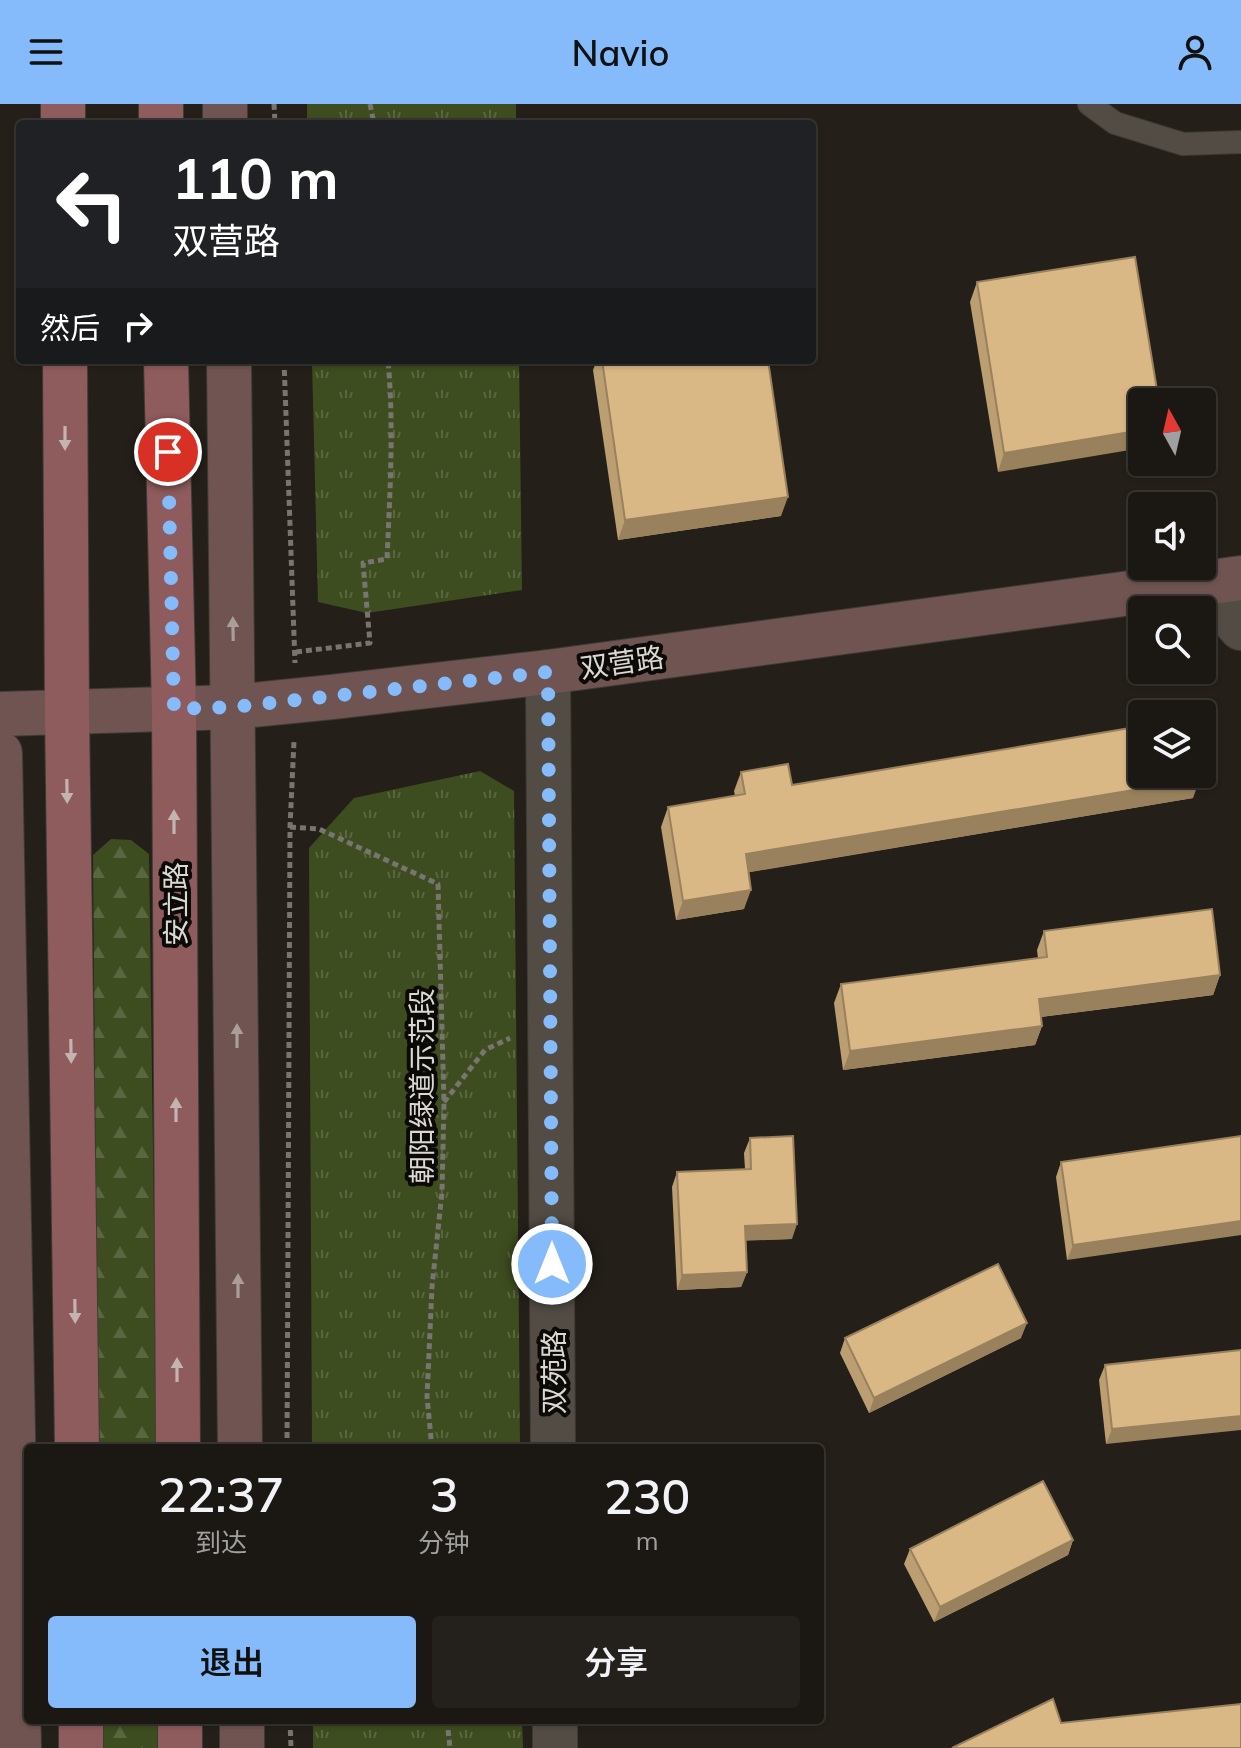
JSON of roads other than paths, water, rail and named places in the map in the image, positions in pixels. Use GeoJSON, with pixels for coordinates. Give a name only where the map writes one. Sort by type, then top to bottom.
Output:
{"type":"FeatureCollection","features":[{"type":"Feature","properties":{"kind":"main road"},"geometry":{"type":"LineString","coordinates":[[65,364],[77,1444]]}},
{"type":"Feature","properties":{"kind":"main road","name":"安立路"},"geometry":{"type":"LineString","coordinates":[[166,364],[174,709],[178,1444]]}},
{"type":"Feature","properties":{"kind":"main road"},"geometry":{"type":"LineString","coordinates":[[81,1724],[81,1748]]}},
{"type":"Feature","properties":{"kind":"main road"},"geometry":{"type":"LineString","coordinates":[[180,1724],[180,1748]]}},
{"type":"Feature","properties":{"kind":"street"},"geometry":{"type":"LineString","coordinates":[[229,364],[240,1444]]}},
{"type":"Feature","properties":{"kind":"street","name":"双营路"},"geometry":{"type":"LineString","coordinates":[[0,714],[234,707],[295,701],[548,672],[1221,581]]}},
{"type":"Feature","properties":{"kind":"street"},"geometry":{"type":"LineString","coordinates":[[1221,581],[1241,628]]}},
{"type":"Feature","properties":{"kind":"street","name":"双苑路"},"geometry":{"type":"LineString","coordinates":[[548,672],[553,1444]]}},
{"type":"Feature","properties":{"kind":"street"},"geometry":{"type":"LineString","coordinates":[[0,753],[13,1735]]}},
{"type":"Feature","properties":{"kind":"street"},"geometry":{"type":"LineString","coordinates":[[242,1724],[242,1748]]}},
{"type":"Feature","properties":{"kind":"street"},"geometry":{"type":"LineString","coordinates":[[555,1724],[555,1748]]}},
{"type":"Feature","properties":{"kind":"lane"},"geometry":{"type":"LineString","coordinates":[[1089,104],[1115,123],[1183,144],[1241,142]]}}]}
